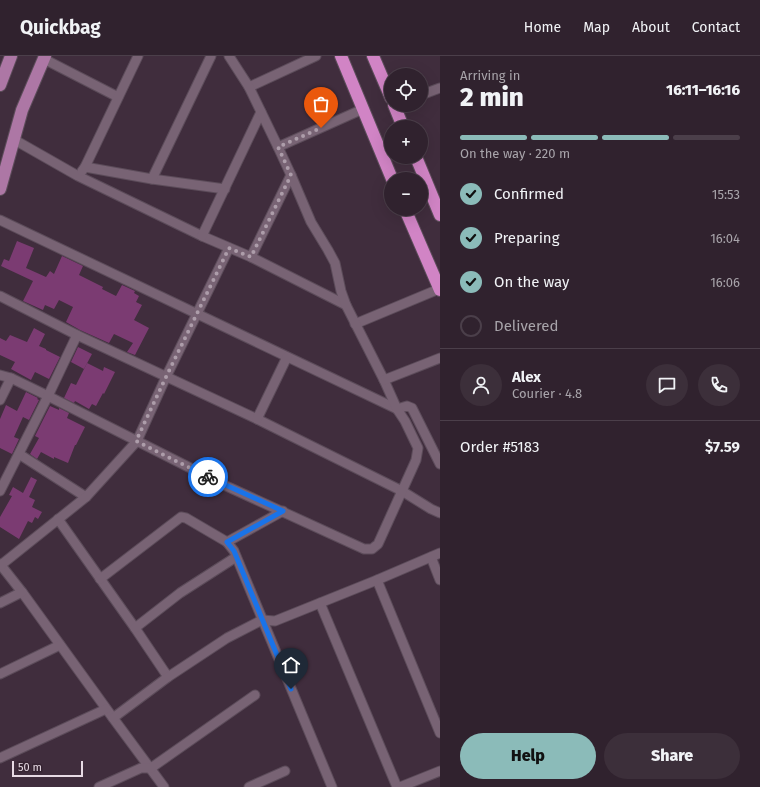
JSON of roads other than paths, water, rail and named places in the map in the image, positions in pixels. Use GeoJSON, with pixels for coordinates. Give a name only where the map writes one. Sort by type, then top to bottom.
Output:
{"type":"FeatureCollection","features":[{"type":"Feature","properties":{"kind":"highway"},"geometry":{"type":"LineString","coordinates":[[341,56],[389,172]]}},
{"type":"Feature","properties":{"kind":"highway"},"geometry":{"type":"LineString","coordinates":[[373,56],[384,82]]}},
{"type":"Feature","properties":{"kind":"highway"},"geometry":{"type":"LineString","coordinates":[[419,164],[440,214]]}},
{"type":"Feature","properties":{"kind":"highway"},"geometry":{"type":"LineString","coordinates":[[408,216],[440,289]]}},
{"type":"Feature","properties":{"kind":"main road"},"geometry":{"type":"LineString","coordinates":[[0,85],[11,56]]}},
{"type":"Feature","properties":{"kind":"main road"},"geometry":{"type":"LineString","coordinates":[[0,189],[22,110],[44,57]]}},
{"type":"Feature","properties":{"kind":"street"},"geometry":{"type":"LineString","coordinates":[[78,176],[85,167],[138,56]]}},
{"type":"Feature","properties":{"kind":"street"},"geometry":{"type":"LineString","coordinates":[[152,179],[211,56]]}},
{"type":"Feature","properties":{"kind":"street"},"geometry":{"type":"LineString","coordinates":[[0,375],[11,378],[48,396],[224,485],[364,549],[372,549],[378,544],[416,460],[418,448],[405,421],[397,409],[346,305],[335,263],[311,222],[291,175],[249,87],[229,56]]}},
{"type":"Feature","properties":{"kind":"street"},"geometry":{"type":"LineString","coordinates":[[249,87],[316,56]]}},
{"type":"Feature","properties":{"kind":"street"},"geometry":{"type":"LineString","coordinates":[[44,57],[118,97]]}},
{"type":"Feature","properties":{"kind":"street"},"geometry":{"type":"LineString","coordinates":[[428,92],[440,88]]}},
{"type":"Feature","properties":{"kind":"street"},"geometry":{"type":"LineString","coordinates":[[278,147],[363,109]]}},
{"type":"Feature","properties":{"kind":"street"},"geometry":{"type":"LineString","coordinates":[[202,236],[261,112]]}},
{"type":"Feature","properties":{"kind":"street"},"geometry":{"type":"LineString","coordinates":[[13,140],[78,176],[202,236],[251,257],[346,305]]}},
{"type":"Feature","properties":{"kind":"street"},"geometry":{"type":"LineString","coordinates":[[85,167],[152,179],[225,189]]}},
{"type":"Feature","properties":{"kind":"street"},"geometry":{"type":"LineString","coordinates":[[251,257],[291,175]]}},
{"type":"Feature","properties":{"kind":"street"},"geometry":{"type":"LineString","coordinates":[[0,220],[397,409],[407,406],[412,408],[440,464]]}},
{"type":"Feature","properties":{"kind":"street"},"geometry":{"type":"LineString","coordinates":[[164,787],[22,592],[0,565],[86,497],[136,441],[229,248]]}},
{"type":"Feature","properties":{"kind":"street"},"geometry":{"type":"LineString","coordinates":[[356,324],[440,289]]}},
{"type":"Feature","properties":{"kind":"street"},"geometry":{"type":"LineString","coordinates":[[0,296],[77,335],[257,420],[402,491],[440,514]]}},
{"type":"Feature","properties":{"kind":"street"},"geometry":{"type":"LineString","coordinates":[[0,491],[77,335]]}},
{"type":"Feature","properties":{"kind":"street"},"geometry":{"type":"LineString","coordinates":[[257,420],[287,357]]}},
{"type":"Feature","properties":{"kind":"street"},"geometry":{"type":"LineString","coordinates":[[384,380],[440,358]]}},
{"type":"Feature","properties":{"kind":"street"},"geometry":{"type":"LineString","coordinates":[[0,400],[11,378]]}},
{"type":"Feature","properties":{"kind":"street"},"geometry":{"type":"LineString","coordinates":[[19,454],[86,497]]}},
{"type":"Feature","properties":{"kind":"street"},"geometry":{"type":"LineString","coordinates":[[227,542],[283,511]]}},
{"type":"Feature","properties":{"kind":"street"},"geometry":{"type":"LineString","coordinates":[[100,579],[181,517],[186,518],[227,542],[234,551],[332,787]]}},
{"type":"Feature","properties":{"kind":"street"},"geometry":{"type":"LineString","coordinates":[[58,519],[168,677]]}},
{"type":"Feature","properties":{"kind":"street"},"geometry":{"type":"LineString","coordinates":[[113,718],[168,677],[227,638],[262,620],[275,620],[377,580],[440,553]]}},
{"type":"Feature","properties":{"kind":"street"},"geometry":{"type":"LineString","coordinates":[[135,628],[180,593],[236,557]]}},
{"type":"Feature","properties":{"kind":"street"},"geometry":{"type":"LineString","coordinates":[[431,557],[440,580]]}},
{"type":"Feature","properties":{"kind":"street"},"geometry":{"type":"LineString","coordinates":[[377,580],[440,733]]}},
{"type":"Feature","properties":{"kind":"street"},"geometry":{"type":"LineString","coordinates":[[0,603],[22,592]]}},
{"type":"Feature","properties":{"kind":"street"},"geometry":{"type":"LineString","coordinates":[[320,603],[397,787]]}},
{"type":"Feature","properties":{"kind":"street"},"geometry":{"type":"LineString","coordinates":[[0,674],[60,645]]}},
{"type":"Feature","properties":{"kind":"street"},"geometry":{"type":"LineString","coordinates":[[99,787],[141,768],[151,768],[255,695]]}},
{"type":"Feature","properties":{"kind":"street"},"geometry":{"type":"LineString","coordinates":[[0,758],[106,709]]}},
{"type":"Feature","properties":{"kind":"street"},"geometry":{"type":"LineString","coordinates":[[249,787],[285,771]]}},
{"type":"Feature","properties":{"kind":"street"},"geometry":{"type":"LineString","coordinates":[[400,787],[440,771]]}}]}
